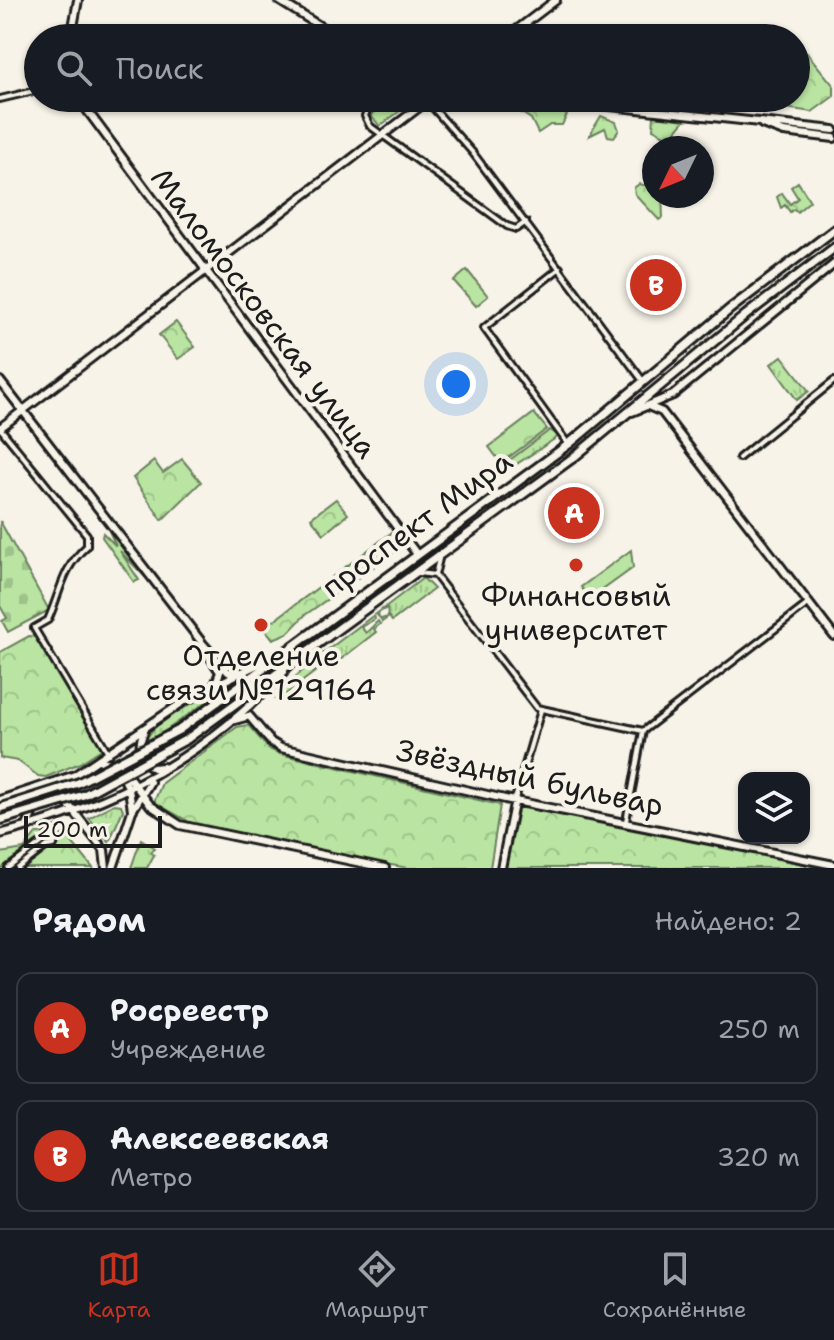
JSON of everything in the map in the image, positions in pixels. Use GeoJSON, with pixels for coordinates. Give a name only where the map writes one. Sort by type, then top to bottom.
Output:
{"type":"FeatureCollection","features":[{"type":"Feature","properties":{"kind":"main road","name":"проспект Мира"},"geometry":{"type":"LineString","coordinates":[[0,808],[78,783],[179,730],[416,553],[569,444],[730,309],[834,230]]}},
{"type":"Feature","properties":{"kind":"main road","name":"проспект Мира"},"geometry":{"type":"LineString","coordinates":[[0,820],[84,795],[187,739],[629,413],[834,248]]}},
{"type":"Feature","properties":{"kind":"street"},"geometry":{"type":"LineString","coordinates":[[74,24],[78,0]]}},
{"type":"Feature","properties":{"kind":"street"},"geometry":{"type":"LineString","coordinates":[[278,0],[317,24]]}},
{"type":"Feature","properties":{"kind":"street"},"geometry":{"type":"LineString","coordinates":[[524,24],[556,0]]}},
{"type":"Feature","properties":{"kind":"street"},"geometry":{"type":"LineString","coordinates":[[0,99],[24,93]]}},
{"type":"Feature","properties":{"kind":"street","name":"Маломосковская улица"},"geometry":{"type":"LineString","coordinates":[[88,112],[416,553]]}},
{"type":"Feature","properties":{"kind":"street"},"geometry":{"type":"LineString","coordinates":[[367,112],[365,119],[383,136],[507,226],[516,229],[526,222]]}},
{"type":"Feature","properties":{"kind":"street"},"geometry":{"type":"LineString","coordinates":[[110,755],[34,628],[48,620],[60,581],[71,560],[89,541],[0,428],[414,112]]}},
{"type":"Feature","properties":{"kind":"street"},"geometry":{"type":"LineString","coordinates":[[439,112],[526,222],[645,383]]}},
{"type":"Feature","properties":{"kind":"street"},"geometry":{"type":"LineString","coordinates":[[669,112],[834,130]]}},
{"type":"Feature","properties":{"kind":"street"},"geometry":{"type":"LineString","coordinates":[[755,121],[784,132],[834,138]]}},
{"type":"Feature","properties":{"kind":"street"},"geometry":{"type":"LineString","coordinates":[[629,413],[661,401],[834,264]]}},
{"type":"Feature","properties":{"kind":"street"},"geometry":{"type":"LineString","coordinates":[[560,268],[483,326],[569,444]]}},
{"type":"Feature","properties":{"kind":"street"},"geometry":{"type":"LineString","coordinates":[[0,381],[203,644],[228,672],[245,672]]}},
{"type":"Feature","properties":{"kind":"street"},"geometry":{"type":"LineString","coordinates":[[739,458],[834,381]]}},
{"type":"Feature","properties":{"kind":"street"},"geometry":{"type":"LineString","coordinates":[[662,412],[661,401],[666,382]]}},
{"type":"Feature","properties":{"kind":"street"},"geometry":{"type":"LineString","coordinates":[[648,406],[662,412],[834,636]]}},
{"type":"Feature","properties":{"kind":"street"},"geometry":{"type":"LineString","coordinates":[[448,547],[436,563],[435,575],[541,710],[643,731]]}},
{"type":"Feature","properties":{"kind":"street"},"geometry":{"type":"LineString","coordinates":[[412,574],[435,575]]}},
{"type":"Feature","properties":{"kind":"street"},"geometry":{"type":"LineString","coordinates":[[626,821],[643,731],[809,603]]}},
{"type":"Feature","properties":{"kind":"street"},"geometry":{"type":"LineString","coordinates":[[203,644],[220,672],[219,681],[210,688]]}},
{"type":"Feature","properties":{"kind":"street"},"geometry":{"type":"LineString","coordinates":[[0,800],[56,784],[86,770],[189,698],[282,653]]}},
{"type":"Feature","properties":{"kind":"street"},"geometry":{"type":"LineString","coordinates":[[0,834],[74,814],[158,774],[231,721],[294,661]]}},
{"type":"Feature","properties":{"kind":"street"},"geometry":{"type":"LineString","coordinates":[[501,868],[515,799],[541,710]]}},
{"type":"Feature","properties":{"kind":"street","name":"Звёздный бульвар"},"geometry":{"type":"LineString","coordinates":[[231,721],[249,716],[271,742],[281,748],[834,865]]}},
{"type":"Feature","properties":{"kind":"street"},"geometry":{"type":"LineString","coordinates":[[146,728],[140,742],[145,761],[155,768],[170,765]]}},
{"type":"Feature","properties":{"kind":"street"},"geometry":{"type":"LineString","coordinates":[[101,761],[112,763],[152,807],[182,826],[385,868]]}},
{"type":"Feature","properties":{"kind":"street"},"geometry":{"type":"LineString","coordinates":[[101,761],[120,765],[133,787],[132,811]]}},
{"type":"Feature","properties":{"kind":"street"},"geometry":{"type":"LineString","coordinates":[[86,770],[67,795],[74,814],[104,850],[106,868]]}},
{"type":"Feature","properties":{"kind":"street"},"geometry":{"type":"LineString","coordinates":[[113,868],[132,811],[141,794],[158,774]]}},
{"type":"Feature","properties":{"kind":"street"},"geometry":{"type":"LineString","coordinates":[[101,802],[121,787],[123,776]]}},
{"type":"Feature","properties":{"kind":"street"},"geometry":{"type":"LineString","coordinates":[[18,795],[25,797],[32,811],[32,820],[24,828]]}},
{"type":"Feature","properties":{"kind":"street"},"geometry":{"type":"LineString","coordinates":[[18,868],[46,843],[48,834],[56,836],[63,831]]}},
{"type":"Feature","properties":{"kind":"street"},"geometry":{"type":"LineString","coordinates":[[8,868],[46,843],[56,843],[56,836]]}},
{"type":"Feature","properties":{"kind":"green space"},"geometry":{"type":"Polygon","coordinates":[[[810,57],[834,86],[834,96],[812,112],[810,57]]]}},
{"type":"Feature","properties":{"kind":"green space"},"geometry":{"type":"Polygon","coordinates":[[[373,112],[398,112],[380,126],[371,116],[373,112]]]}},
{"type":"Feature","properties":{"kind":"green space"},"geometry":{"type":"Polygon","coordinates":[[[520,112],[563,112],[567,115],[562,125],[550,125],[538,133],[531,119],[520,112]]]}},
{"type":"Feature","properties":{"kind":"green space"},"geometry":{"type":"Polygon","coordinates":[[[601,116],[616,122],[619,130],[614,137],[608,136],[605,128],[589,136],[601,116]]]}},
{"type":"Feature","properties":{"kind":"green space"},"geometry":{"type":"Polygon","coordinates":[[[654,116],[685,120],[672,136],[653,129],[654,116]]]}},
{"type":"Feature","properties":{"kind":"green space"},"geometry":{"type":"Polygon","coordinates":[[[798,182],[810,201],[797,212],[794,209],[790,212],[785,205],[781,208],[777,197],[782,193],[790,204],[798,198],[791,187],[798,182]]]}},
{"type":"Feature","properties":{"kind":"green space"},"geometry":{"type":"Polygon","coordinates":[[[642,185],[642,202],[635,194],[634,188],[642,185]]]}},
{"type":"Feature","properties":{"kind":"green space"},"geometry":{"type":"Polygon","coordinates":[[[648,208],[663,208],[663,217],[659,220],[648,208]]]}},
{"type":"Feature","properties":{"kind":"green space"},"geometry":{"type":"Polygon","coordinates":[[[467,270],[488,296],[476,306],[454,281],[467,270]]]}},
{"type":"Feature","properties":{"kind":"green space"},"geometry":{"type":"Polygon","coordinates":[[[176,322],[195,347],[178,359],[159,335],[176,322]]]}},
{"type":"Feature","properties":{"kind":"green space"},"geometry":{"type":"Polygon","coordinates":[[[782,356],[809,391],[797,400],[771,364],[782,356]]]}},
{"type":"Feature","properties":{"kind":"green space"},"geometry":{"type":"Polygon","coordinates":[[[534,413],[547,429],[501,463],[489,447],[534,413]]]}},
{"type":"Feature","properties":{"kind":"green space"},"geometry":{"type":"Polygon","coordinates":[[[550,430],[559,436],[494,479],[491,474],[550,430]]]}},
{"type":"Feature","properties":{"kind":"green space"},"geometry":{"type":"Polygon","coordinates":[[[182,459],[201,482],[162,520],[133,478],[154,461],[163,473],[182,459]]]}},
{"type":"Feature","properties":{"kind":"green space"},"geometry":{"type":"Polygon","coordinates":[[[336,499],[348,514],[324,534],[311,518],[336,499]]]}},
{"type":"Feature","properties":{"kind":"green space"},"geometry":{"type":"Polygon","coordinates":[[[0,521],[49,610],[8,632],[2,621],[7,618],[0,606],[0,521]]]}},
{"type":"Feature","properties":{"kind":"green space"},"geometry":{"type":"Polygon","coordinates":[[[109,531],[146,578],[120,551],[139,580],[134,582],[102,537],[103,533],[116,546],[109,531]]]}},
{"type":"Feature","properties":{"kind":"green space"},"geometry":{"type":"Polygon","coordinates":[[[391,533],[400,545],[396,551],[305,615],[288,633],[273,639],[264,628],[391,533]]]}},
{"type":"Feature","properties":{"kind":"green space"},"geometry":{"type":"Polygon","coordinates":[[[631,550],[633,568],[590,599],[581,587],[631,550]]]}},
{"type":"Feature","properties":{"kind":"green space"},"geometry":{"type":"Polygon","coordinates":[[[423,578],[434,589],[392,621],[389,617],[382,622],[381,619],[388,617],[387,608],[378,613],[379,617],[376,614],[423,578]]]}},
{"type":"Feature","properties":{"kind":"green space"},"geometry":{"type":"Polygon","coordinates":[[[374,615],[375,619],[361,627],[366,633],[378,621],[380,624],[374,629],[376,632],[336,663],[332,658],[327,662],[321,655],[374,615]]]}},
{"type":"Feature","properties":{"kind":"green space"},"geometry":{"type":"Polygon","coordinates":[[[29,636],[36,637],[103,748],[80,763],[46,777],[38,776],[18,761],[0,758],[0,652],[29,636]]]}},
{"type":"Feature","properties":{"kind":"green space"},"geometry":{"type":"Polygon","coordinates":[[[319,656],[325,664],[277,701],[274,696],[319,656]]]}},
{"type":"Feature","properties":{"kind":"green space"},"geometry":{"type":"Polygon","coordinates":[[[233,683],[144,746],[157,725],[169,716],[233,683]]]}},
{"type":"Feature","properties":{"kind":"green space"},"geometry":{"type":"Polygon","coordinates":[[[248,725],[269,749],[280,754],[500,805],[490,868],[408,868],[363,860],[193,824],[154,802],[162,783],[237,727],[248,725]]]}},
{"type":"Feature","properties":{"kind":"green space"},"geometry":{"type":"Polygon","coordinates":[[[114,804],[121,805],[123,810],[109,842],[89,818],[114,804]]]}},
{"type":"Feature","properties":{"kind":"green space"},"geometry":{"type":"Polygon","coordinates":[[[517,804],[822,868],[504,868],[517,804]]]}},
{"type":"Feature","properties":{"kind":"green space"},"geometry":{"type":"Polygon","coordinates":[[[59,826],[93,868],[0,868],[0,853],[24,849],[36,834],[59,826]]]}},
{"type":"Feature","properties":{"kind":"green space"},"geometry":{"type":"Polygon","coordinates":[[[141,839],[155,848],[151,852],[154,855],[147,868],[131,868],[141,839]]]}},
{"type":"Feature","properties":{"kind":"place","name":"Алексеевская"},"geometry":{"type":"Point","coordinates":[656,285]}},
{"type":"Feature","properties":{"kind":"place","name":"Росреестр"},"geometry":{"type":"Point","coordinates":[574,513]}},
{"type":"Feature","properties":{"kind":"place","name":"Финансовый университет"},"geometry":{"type":"Point","coordinates":[576,565]}},
{"type":"Feature","properties":{"kind":"place","name":"Отделение связи №129164"},"geometry":{"type":"Point","coordinates":[261,625]}}]}
